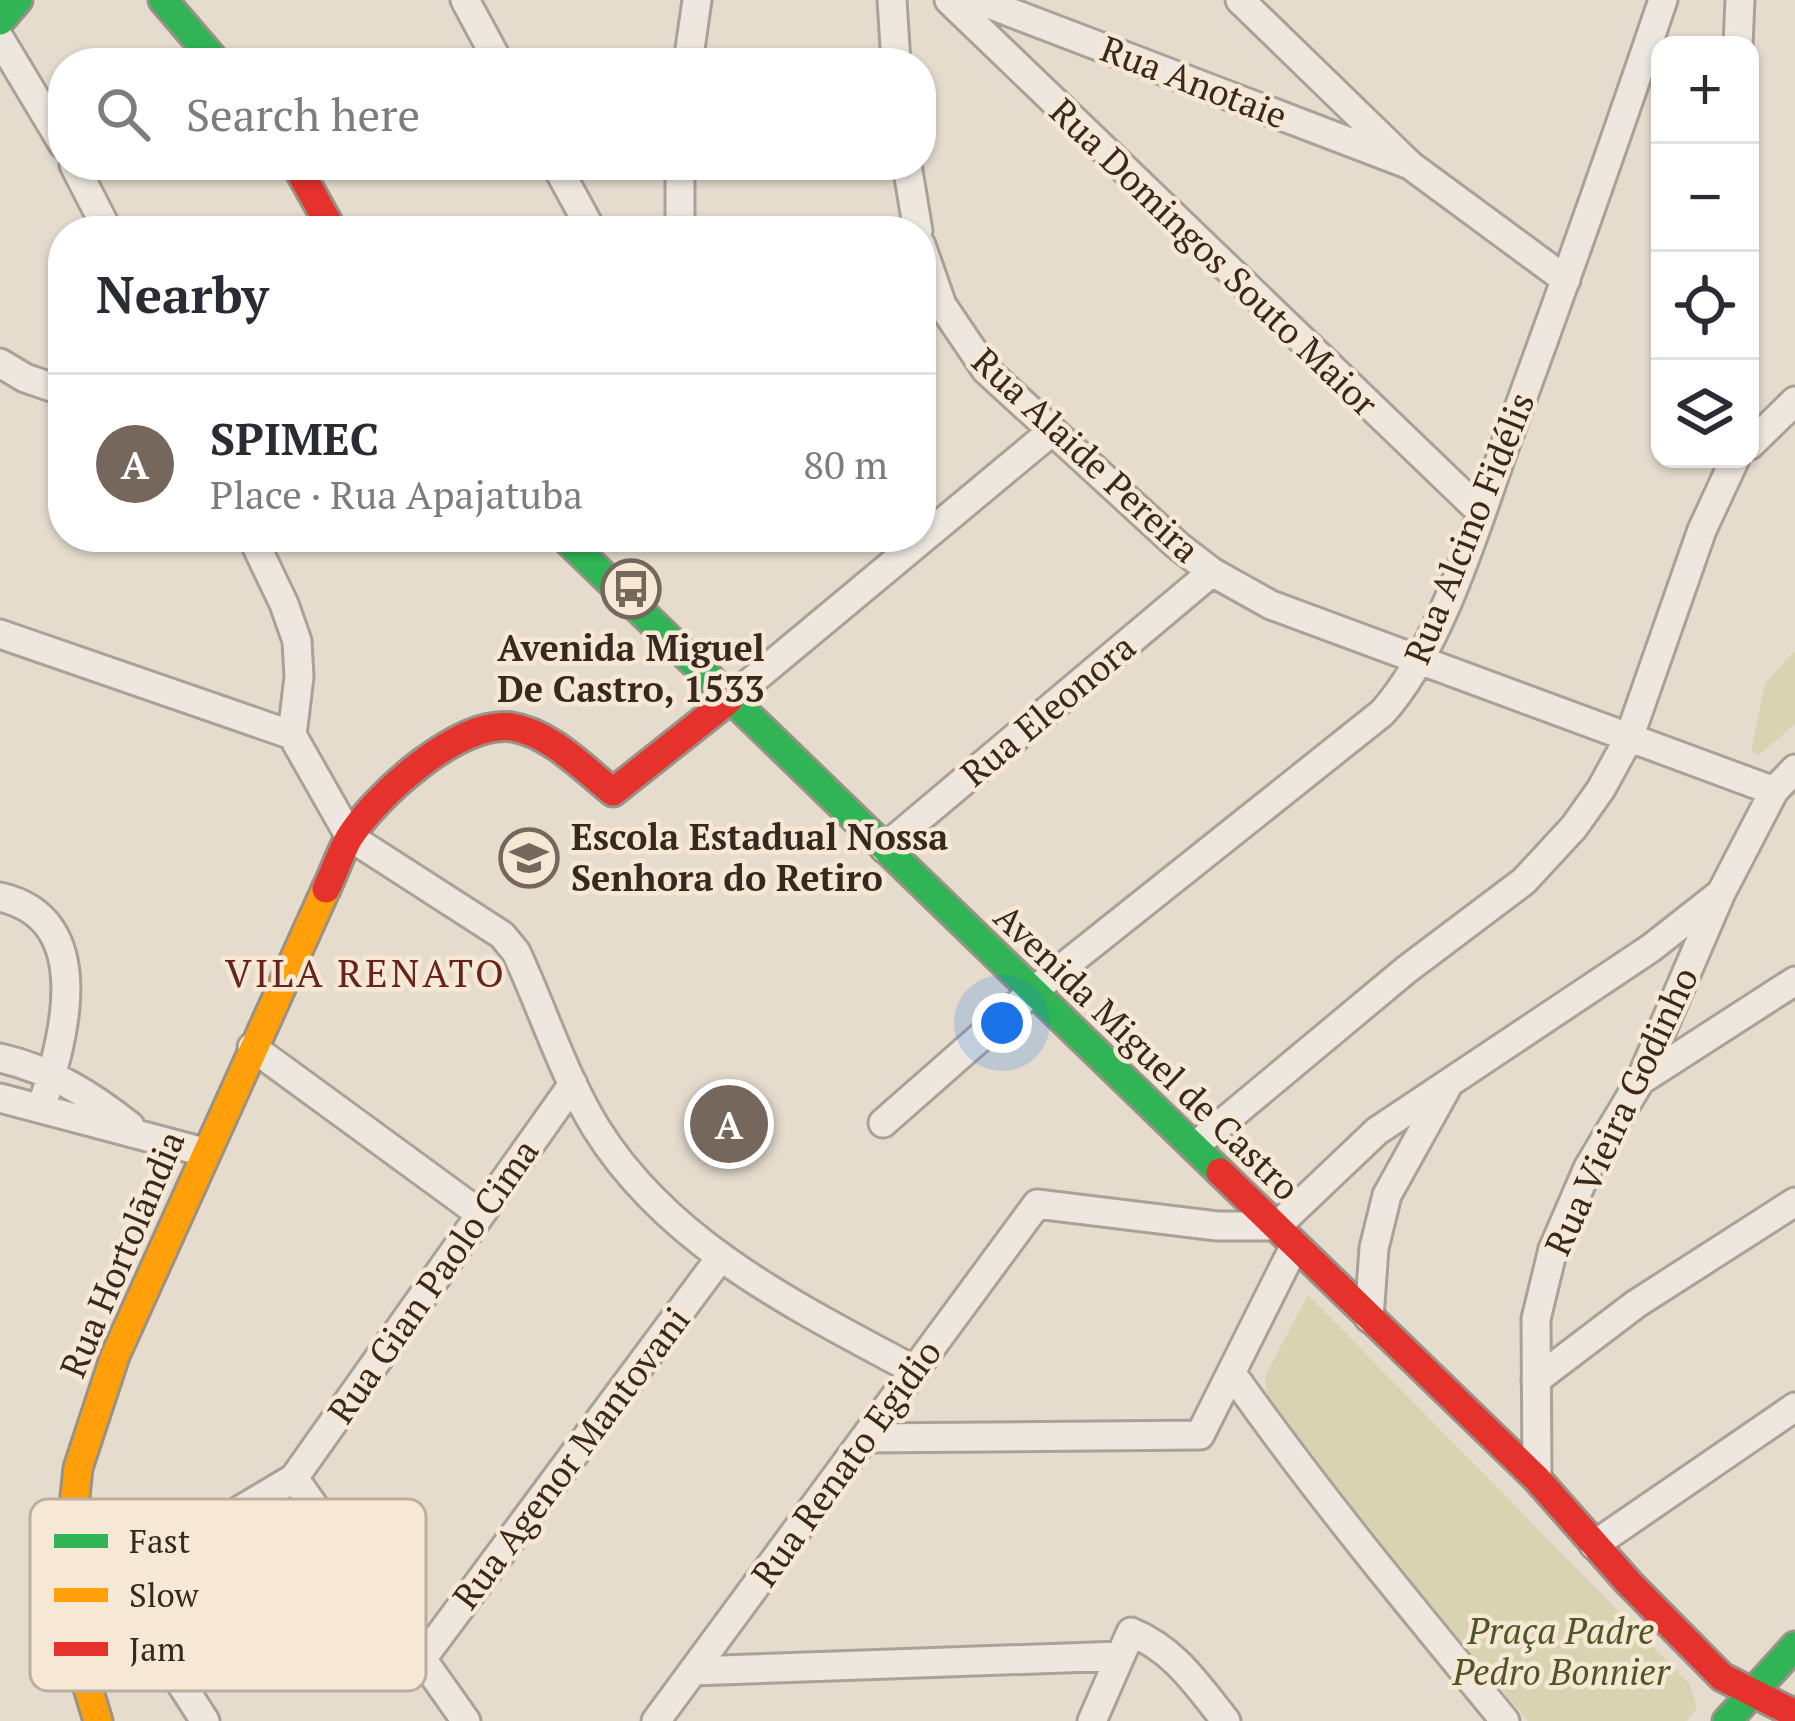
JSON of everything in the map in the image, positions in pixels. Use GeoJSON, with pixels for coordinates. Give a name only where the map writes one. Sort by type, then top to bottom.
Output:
{"type":"FeatureCollection","features":[{"type":"Feature","properties":{"kind":"street"},"geometry":{"type":"LineString","coordinates":[[0,10],[4,0]]}},
{"type":"Feature","properties":{"kind":"street"},"geometry":{"type":"LineString","coordinates":[[0,21],[18,0]]}},
{"type":"Feature","properties":{"kind":"street"},"geometry":{"type":"LineString","coordinates":[[137,0],[154,16],[185,30]]}},
{"type":"Feature","properties":{"kind":"street"},"geometry":{"type":"LineString","coordinates":[[164,0],[202,48]]}},
{"type":"Feature","properties":{"kind":"street"},"geometry":{"type":"LineString","coordinates":[[465,0],[492,48]]}},
{"type":"Feature","properties":{"kind":"street"},"geometry":{"type":"LineString","coordinates":[[690,48],[697,0]]}},
{"type":"Feature","properties":{"kind":"street"},"geometry":{"type":"LineString","coordinates":[[892,0],[895,48]]}},
{"type":"Feature","properties":{"kind":"street","name":"Rua Domingos Souto Maior"},"geometry":{"type":"LineString","coordinates":[[949,0],[1481,512]]}},
{"type":"Feature","properties":{"kind":"street","name":"Rua Anotaie"},"geometry":{"type":"LineString","coordinates":[[978,0],[1410,165]]}},
{"type":"Feature","properties":{"kind":"street"},"geometry":{"type":"LineString","coordinates":[[1240,0],[1410,165],[1566,280]]}},
{"type":"Feature","properties":{"kind":"street","name":"Rua Alcino Fidélis"},"geometry":{"type":"LineString","coordinates":[[884,1123],[1032,992],[1382,713],[1420,659],[1481,512],[1663,0]]}},
{"type":"Feature","properties":{"kind":"street"},"geometry":{"type":"LineString","coordinates":[[1738,36],[1740,0]]}},
{"type":"Feature","properties":{"kind":"street"},"geometry":{"type":"LineString","coordinates":[[0,39],[48,119]]}},
{"type":"Feature","properties":{"kind":"street"},"geometry":{"type":"LineString","coordinates":[[82,180],[100,216]]}},
{"type":"Feature","properties":{"kind":"street"},"geometry":{"type":"LineString","coordinates":[[304,180],[324,216]]}},
{"type":"Feature","properties":{"kind":"street"},"geometry":{"type":"LineString","coordinates":[[564,180],[584,216]]}},
{"type":"Feature","properties":{"kind":"street"},"geometry":{"type":"LineString","coordinates":[[680,180],[680,216]]}},
{"type":"Feature","properties":{"kind":"street"},"geometry":{"type":"LineString","coordinates":[[910,180],[915,216]]}},
{"type":"Feature","properties":{"kind":"street","name":"Rua Alaide Pereira"},"geometry":{"type":"LineString","coordinates":[[936,288],[942,305],[986,370],[1212,572],[1271,605],[1774,791]]}},
{"type":"Feature","properties":{"kind":"street"},"geometry":{"type":"LineString","coordinates":[[0,363],[48,386]]}},
{"type":"Feature","properties":{"kind":"street"},"geometry":{"type":"LineString","coordinates":[[1759,435],[1795,401]]}},
{"type":"Feature","properties":{"kind":"street"},"geometry":{"type":"LineString","coordinates":[[936,528],[1051,432]]}},
{"type":"Feature","properties":{"kind":"street"},"geometry":{"type":"LineString","coordinates":[[1196,1145],[1406,970],[1524,880],[1574,826],[1629,737],[1702,530],[1731,468]]}},
{"type":"Feature","properties":{"kind":"street"},"geometry":{"type":"LineString","coordinates":[[259,552],[297,640],[299,677],[292,735],[350,837],[502,934],[517,952],[573,1084],[615,1154],[664,1207],[720,1258],[764,1289],[914,1370]]}},
{"type":"Feature","properties":{"kind":"street","name":"Avenida Miguel de Castro"},"geometry":{"type":"LineString","coordinates":[[579,552],[1537,1478],[1594,1545],[1721,1677],[1795,1714]]}},
{"type":"Feature","properties":{"kind":"street"},"geometry":{"type":"LineString","coordinates":[[730,700],[907,552]]}},
{"type":"Feature","properties":{"kind":"street","name":"Rua Eleonora"},"geometry":{"type":"LineString","coordinates":[[884,848],[1212,572]]}},
{"type":"Feature","properties":{"kind":"street"},"geometry":{"type":"LineString","coordinates":[[0,634],[292,735]]}},
{"type":"Feature","properties":{"kind":"street","name":"Rua Hortolãndia"},"geometry":{"type":"LineString","coordinates":[[75,1499],[78,1468],[100,1396],[204,1152],[350,837],[377,802],[409,774],[485,727],[506,725],[524,730],[613,792],[730,700]]}},
{"type":"Feature","properties":{"kind":"street","name":"Rua Vieira Godinho"},"geometry":{"type":"LineString","coordinates":[[1537,1478],[1536,1319],[1553,1249],[1588,1168],[1640,1081],[1720,893],[1774,791],[1795,769]]}},
{"type":"Feature","properties":{"kind":"street"},"geometry":{"type":"LineString","coordinates":[[865,1438],[1200,1435],[1233,1375],[1286,1236],[1377,1131],[1651,947],[1720,893]]}},
{"type":"Feature","properties":{"kind":"street"},"geometry":{"type":"LineString","coordinates":[[0,897],[23,902],[49,928],[68,973],[65,1020],[41,1108]]}},
{"type":"Feature","properties":{"kind":"street"},"geometry":{"type":"LineString","coordinates":[[1640,1081],[1795,981]]}},
{"type":"Feature","properties":{"kind":"street"},"geometry":{"type":"LineString","coordinates":[[252,1047],[478,1213]]}},
{"type":"Feature","properties":{"kind":"street"},"geometry":{"type":"LineString","coordinates":[[0,1058],[52,1076],[98,1100],[139,1132]]}},
{"type":"Feature","properties":{"kind":"street","name":"Rua Gian Paolo Cima"},"geometry":{"type":"LineString","coordinates":[[294,1478],[573,1084]]}},
{"type":"Feature","properties":{"kind":"street"},"geometry":{"type":"LineString","coordinates":[[1369,1318],[1373,1248],[1387,1195],[1448,1086]]}},
{"type":"Feature","properties":{"kind":"street"},"geometry":{"type":"LineString","coordinates":[[0,1098],[204,1152]]}},
{"type":"Feature","properties":{"kind":"street"},"geometry":{"type":"LineString","coordinates":[[1536,1380],[1636,1304],[1795,1202]]}},
{"type":"Feature","properties":{"kind":"street","name":"Rua Renato Egidio"},"geometry":{"type":"LineString","coordinates":[[656,1721],[1037,1204],[1286,1236]]}},
{"type":"Feature","properties":{"kind":"street","name":"Rua Agenor Mantovani"},"geometry":{"type":"LineString","coordinates":[[426,1654],[720,1258]]}},
{"type":"Feature","properties":{"kind":"street"},"geometry":{"type":"LineString","coordinates":[[1233,1375],[1378,1570],[1505,1721]]}},
{"type":"Feature","properties":{"kind":"street"},"geometry":{"type":"LineString","coordinates":[[1594,1545],[1795,1407]]}},
{"type":"Feature","properties":{"kind":"street"},"geometry":{"type":"LineString","coordinates":[[259,1499],[294,1478],[309,1499]]}},
{"type":"Feature","properties":{"kind":"street"},"geometry":{"type":"LineString","coordinates":[[693,1672],[1126,1644],[1165,1648],[1226,1721]]}},
{"type":"Feature","properties":{"kind":"street"},"geometry":{"type":"LineString","coordinates":[[1093,1721],[1126,1644]]}},
{"type":"Feature","properties":{"kind":"street"},"geometry":{"type":"LineString","coordinates":[[1726,1721],[1795,1646]]}},
{"type":"Feature","properties":{"kind":"street"},"geometry":{"type":"LineString","coordinates":[[426,1665],[466,1721]]}},
{"type":"Feature","properties":{"kind":"street","name":"Rua Hortolãndia"},"geometry":{"type":"LineString","coordinates":[[88,1691],[98,1721]]}},
{"type":"Feature","properties":{"kind":"street"},"geometry":{"type":"LineString","coordinates":[[186,1691],[205,1721]]}},
{"type":"Feature","properties":{"kind":"green space"},"geometry":{"type":"Polygon","coordinates":[[[1795,651],[1795,724],[1759,755],[1751,752],[1765,683],[1795,651]]]}},
{"type":"Feature","properties":{"kind":"green space","name":"Praça Padre Pedro Bonnier"},"geometry":{"type":"Polygon","coordinates":[[[1308,1295],[1689,1683],[1697,1708],[1687,1721],[1528,1721],[1299,1449],[1268,1400],[1265,1376],[1308,1295]]]}},
{"type":"Feature","properties":{"kind":"traffic: fast"},"geometry":{"type":"LineString","coordinates":[[0,21],[18,0]]}},
{"type":"Feature","properties":{"kind":"traffic: fast"},"geometry":{"type":"LineString","coordinates":[[163,0],[204,48]]}},
{"type":"Feature","properties":{"kind":"traffic: fast"},"geometry":{"type":"LineString","coordinates":[[579,552],[1220,1172]]}},
{"type":"Feature","properties":{"kind":"traffic: fast"},"geometry":{"type":"LineString","coordinates":[[1727,1721],[1795,1646]]}},
{"type":"Feature","properties":{"kind":"traffic: slow"},"geometry":{"type":"LineString","coordinates":[[75,1499],[78,1468],[115,1356],[326,889]]}},
{"type":"Feature","properties":{"kind":"traffic: slow"},"geometry":{"type":"LineString","coordinates":[[89,1691],[98,1721]]}},
{"type":"Feature","properties":{"kind":"traffic: jam"},"geometry":{"type":"LineString","coordinates":[[304,180],[325,216]]}},
{"type":"Feature","properties":{"kind":"traffic: jam"},"geometry":{"type":"LineString","coordinates":[[326,889],[349,838],[378,802],[421,764],[468,735],[512,727],[540,736],[613,792],[729,700]]}},
{"type":"Feature","properties":{"kind":"traffic: jam"},"geometry":{"type":"LineString","coordinates":[[1220,1172],[1537,1479],[1629,1583],[1722,1677],[1795,1714]]}},
{"type":"Feature","properties":{"kind":"place","name":"Avenida Miguel De Castro, 1533"},"geometry":{"type":"Point","coordinates":[631,589]}},
{"type":"Feature","properties":{"kind":"place","name":"Escola Estadual Nossa Senhora do Retiro"},"geometry":{"type":"Point","coordinates":[529,858]}},
{"type":"Feature","properties":{"kind":"place","name":"SPIMEC"},"geometry":{"type":"Point","coordinates":[729,1124]}},
{"type":"Feature","properties":{"kind":"district","name":"VILA RENATO"},"geometry":{"type":"Point","coordinates":[366,973]}}]}
